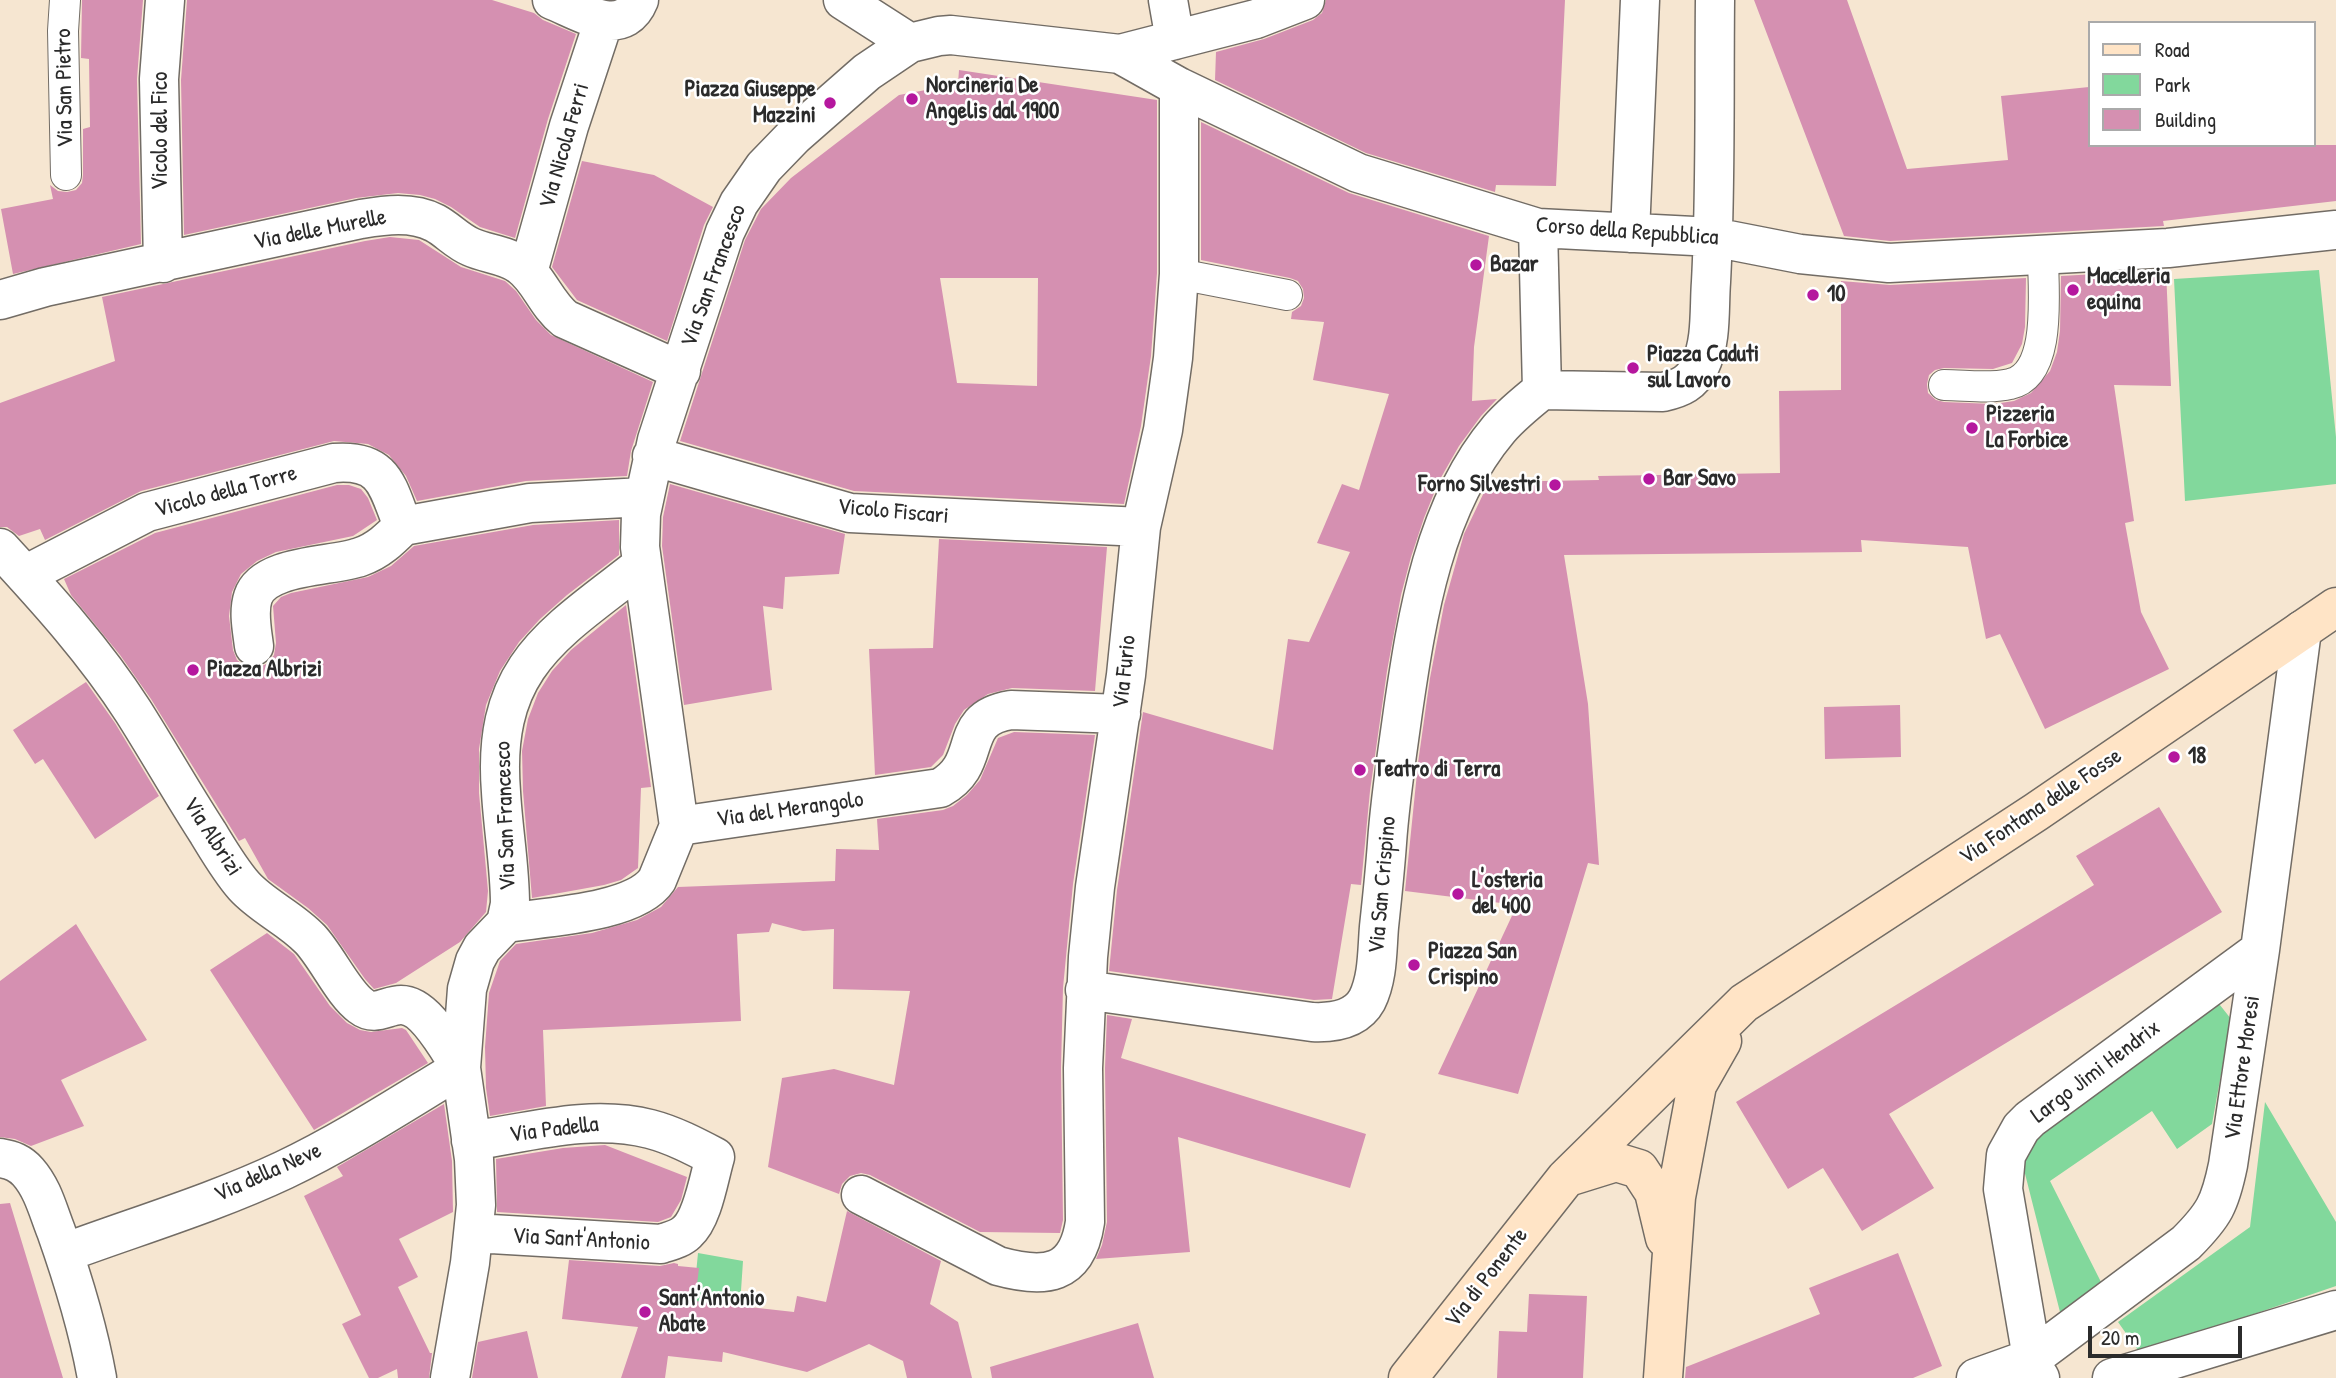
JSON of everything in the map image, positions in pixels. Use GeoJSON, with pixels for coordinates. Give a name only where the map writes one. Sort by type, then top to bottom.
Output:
{"type":"FeatureCollection","features":[{"type":"Feature","properties":{"kind":"main road","name":"Via Fontana delle Fosse"},"geometry":{"type":"LineString","coordinates":[[1566,1178],[1744,1003],[2036,812],[2336,607]]}},
{"type":"Feature","properties":{"kind":"main road","name":"Via Fontana delle Fosse"},"geometry":{"type":"LineString","coordinates":[[1663,1378],[1676,1197],[1697,1085],[1744,1003]]}},
{"type":"Feature","properties":{"kind":"main road","name":"Via Fontana delle Fosse"},"geometry":{"type":"LineString","coordinates":[[1566,1178],[1616,1162],[1639,1169],[1654,1192],[1672,1268]]}},
{"type":"Feature","properties":{"kind":"main road","name":"Via di Ponente"},"geometry":{"type":"LineString","coordinates":[[1408,1378],[1566,1178]]}},
{"type":"Feature","properties":{"kind":"street","name":"Vicolo del Fico"},"geometry":{"type":"LineString","coordinates":[[163,263],[159,79],[165,0]]}},
{"type":"Feature","properties":{"kind":"street"},"geometry":{"type":"LineString","coordinates":[[552,0],[623,13]]}},
{"type":"Feature","properties":{"kind":"street"},"geometry":{"type":"LineString","coordinates":[[843,0],[910,43]]}},
{"type":"Feature","properties":{"kind":"street"},"geometry":{"type":"LineString","coordinates":[[1168,0],[1175,40]]}},
{"type":"Feature","properties":{"kind":"street"},"geometry":{"type":"LineString","coordinates":[[1120,54],[1256,19],[1305,0]]}},
{"type":"Feature","properties":{"kind":"street"},"geometry":{"type":"LineString","coordinates":[[1630,233],[1640,0]]}},
{"type":"Feature","properties":{"kind":"street"},"geometry":{"type":"LineString","coordinates":[[1538,228],[1542,390],[1663,392],[1681,387],[1693,379],[1706,344],[1713,237],[1715,0]]}},
{"type":"Feature","properties":{"kind":"street","name":"Via Nicola Ferri"},"geometry":{"type":"LineString","coordinates":[[528,272],[569,125],[623,13]]}},
{"type":"Feature","properties":{"kind":"street","name":"Corso della Repubblica"},"geometry":{"type":"LineString","coordinates":[[910,43],[951,35],[1120,54],[1179,87],[1358,173],[1538,228],[1713,237],[1800,254],[1889,263],[2209,245],[2336,230]]}},
{"type":"Feature","properties":{"kind":"street","name":"Via San Francesco"},"geometry":{"type":"LineString","coordinates":[[450,1378],[474,1233],[476,1205],[461,1068],[467,989],[482,948],[506,923],[510,886],[499,761],[510,701],[529,662],[551,637],[642,565],[639,533],[652,456],[725,232],[748,187],[794,136],[867,72],[910,43]]}},
{"type":"Feature","properties":{"kind":"street","name":"Via Furio"},"geometry":{"type":"LineString","coordinates":[[861,1195],[1007,1269],[1031,1273],[1049,1272],[1065,1266],[1075,1255],[1083,1235],[1085,990],[1095,887],[1121,714],[1141,527],[1169,395],[1179,274],[1179,87]]}},
{"type":"Feature","properties":{"kind":"street","name":"Via delle Murelle"},"geometry":{"type":"LineString","coordinates":[[0,300],[46,287],[361,219],[390,215],[416,217],[436,223],[468,246],[519,264],[528,272],[554,311],[565,319],[681,371]]}},
{"type":"Feature","properties":{"kind":"street","name":"Via San Crispino"},"geometry":{"type":"LineString","coordinates":[[1085,990],[1312,1022],[1340,1021],[1356,1013],[1366,1002],[1375,974],[1388,832],[1409,666],[1432,565],[1455,503],[1483,450],[1515,412],[1542,390]]}},
{"type":"Feature","properties":{"kind":"street","name":"Vicolo Fiscari"},"geometry":{"type":"LineString","coordinates":[[652,456],[850,513],[1141,527]]}},
{"type":"Feature","properties":{"kind":"street","name":"Vicolo della Torre"},"geometry":{"type":"LineString","coordinates":[[13,561],[147,512],[334,463],[366,465],[379,473],[403,526]]}},
{"type":"Feature","properties":{"kind":"street"},"geometry":{"type":"LineString","coordinates":[[254,646],[251,610],[258,587],[284,572],[360,557],[379,549],[403,526],[530,503],[644,497]]}},
{"type":"Feature","properties":{"kind":"street","name":"Via Albrizi"},"geometry":{"type":"LineString","coordinates":[[13,561],[103,666],[241,883],[312,941],[362,1007],[380,1011],[399,1005],[417,1010],[426,1017],[461,1068]]}},
{"type":"Feature","properties":{"kind":"street"},"geometry":{"type":"LineString","coordinates":[[506,923],[611,907],[636,899],[652,888],[657,880],[679,826],[642,565]]}},
{"type":"Feature","properties":{"kind":"street","name":"Via Ettore Moresi"},"geometry":{"type":"LineString","coordinates":[[1976,1378],[2036,1368],[2186,1243],[2206,1223],[2220,1197],[2228,1165],[2260,950],[2302,630]]}},
{"type":"Feature","properties":{"kind":"street","name":"Via del Merangolo"},"geometry":{"type":"LineString","coordinates":[[679,826],[940,788],[959,774],[978,726],[986,717],[997,712],[1011,710],[1121,714]]}},
{"type":"Feature","properties":{"kind":"street","name":"Largo Jimi Hendrix"},"geometry":{"type":"LineString","coordinates":[[2036,1368],[2003,1189],[2006,1155],[2013,1140],[2030,1119],[2260,950]]}},
{"type":"Feature","properties":{"kind":"street","name":"Via della Neve"},"geometry":{"type":"LineString","coordinates":[[64,1252],[241,1189],[287,1168],[461,1068]]}},
{"type":"Feature","properties":{"kind":"street","name":"Via Padella"},"geometry":{"type":"LineString","coordinates":[[471,1141],[574,1125],[610,1123],[670,1135],[715,1157]]}},
{"type":"Feature","properties":{"kind":"street","name":"Via Sant'Antonio"},"geometry":{"type":"LineString","coordinates":[[474,1233],[661,1244],[676,1240],[695,1222],[715,1157]]}},
{"type":"Feature","properties":{"kind":"street"},"geometry":{"type":"LineString","coordinates":[[0,1158],[16,1162],[37,1183],[64,1252],[88,1332],[97,1378]]}},
{"type":"Feature","properties":{"kind":"street"},"geometry":{"type":"LineString","coordinates":[[2112,1378],[2336,1310]]}},
{"type":"Feature","properties":{"kind":"lane","name":"Via San Pietro"},"geometry":{"type":"LineString","coordinates":[[65,0],[63,31],[66,175]]}},
{"type":"Feature","properties":{"kind":"lane"},"geometry":{"type":"LineString","coordinates":[[1944,385],[2012,384],[2027,377],[2037,362],[2042,342],[2043,256]]}},
{"type":"Feature","properties":{"kind":"lane"},"geometry":{"type":"LineString","coordinates":[[1179,274],[1287,295]]}},
{"type":"Feature","properties":{"kind":"green space"},"geometry":{"type":"Polygon","coordinates":[[[2319,270],[2336,437],[2336,484],[2185,501],[2174,279],[2319,270]]]}},
{"type":"Feature","properties":{"kind":"green space"},"geometry":{"type":"Polygon","coordinates":[[[2216,1000],[2231,1019],[2212,1124],[2177,1149],[2152,1111],[2050,1181],[2101,1282],[2061,1316],[2018,1146],[2216,1000]]]}},
{"type":"Feature","properties":{"kind":"green space"},"geometry":{"type":"Polygon","coordinates":[[[2265,1102],[2336,1222],[2336,1286],[2140,1353],[2118,1322],[2250,1227],[2265,1102]]]}},
{"type":"Feature","properties":{"kind":"green space"},"geometry":{"type":"Polygon","coordinates":[[[698,1253],[743,1261],[737,1350],[689,1346],[698,1253]]]}},
{"type":"Feature","properties":{"kind":"building"},"geometry":{"type":"Polygon","coordinates":[[[82,0],[143,0],[137,79],[141,244],[13,274],[1,209],[53,199],[50,185],[58,191],[67,192],[76,190],[82,183],[83,129],[90,127],[89,59],[81,58],[82,0]]]}},
{"type":"Feature","properties":{"kind":"building"},"geometry":{"type":"Polygon","coordinates":[[[187,0],[492,0],[534,13],[543,20],[576,34],[548,119],[515,238],[480,227],[435,199],[398,193],[356,198],[184,235],[181,80],[187,0]]]}},
{"type":"Feature","properties":{"kind":"building"},"geometry":{"type":"Polygon","coordinates":[[[1326,0],[1565,0],[1556,186],[1496,185],[1495,192],[1366,153],[1215,80],[1216,52],[1264,39],[1313,20],[1322,13],[1326,0]]]}},
{"type":"Feature","properties":{"kind":"building"},"geometry":{"type":"Polygon","coordinates":[[[1754,0],[1847,0],[1907,169],[2008,160],[2001,96],[2088,87],[2088,147],[2336,145],[2336,201],[2163,221],[2164,226],[1890,241],[1844,236],[1754,0]]]}},
{"type":"Feature","properties":{"kind":"building"},"geometry":{"type":"Polygon","coordinates":[[[959,70],[1157,100],[1157,273],[1151,356],[1141,426],[1124,504],[854,491],[680,441],[745,240],[761,209],[791,178],[899,95],[958,84],[959,70]],[[940,278],[957,383],[1037,386],[1038,278],[940,278]]]}},
{"type":"Feature","properties":{"kind":"building"},"geometry":{"type":"Polygon","coordinates":[[[1201,122],[1349,193],[1489,236],[1474,347],[1472,401],[1497,399],[1459,446],[1439,481],[1411,557],[1387,671],[1370,791],[1361,885],[1351,884],[1332,999],[1314,1000],[1109,971],[1117,890],[1143,712],[1273,750],[1288,639],[1309,642],[1350,552],[1317,543],[1342,484],[1359,490],[1389,394],[1313,380],[1324,322],[1291,319],[1292,312],[1301,306],[1304,298],[1298,281],[1201,260],[1201,122]]]}},
{"type":"Feature","properties":{"kind":"building"},"geometry":{"type":"Polygon","coordinates":[[[582,161],[654,175],[713,207],[704,225],[667,341],[577,300],[552,267],[582,161]]]}},
{"type":"Feature","properties":{"kind":"building"},"geometry":{"type":"Polygon","coordinates":[[[390,237],[419,240],[461,267],[505,281],[551,335],[653,382],[631,451],[627,476],[526,481],[417,501],[406,476],[389,455],[368,444],[334,441],[141,491],[45,540],[40,529],[19,536],[7,527],[0,527],[0,403],[115,361],[102,297],[390,237]]]}},
{"type":"Feature","properties":{"kind":"building"},"geometry":{"type":"Polygon","coordinates":[[[2166,270],[2171,386],[2114,385],[2134,521],[2125,523],[2141,612],[2169,669],[2045,729],[2000,634],[1986,639],[1968,547],[1861,540],[1862,552],[1564,555],[1588,704],[1599,865],[1588,863],[1518,1094],[1438,1074],[1517,905],[1405,891],[1418,763],[1444,605],[1464,534],[1489,482],[1599,480],[1598,476],[1780,473],[1779,391],[1841,390],[1841,281],[1890,285],[2026,278],[2025,327],[2022,344],[2012,363],[1993,369],[1944,368],[1929,375],[1928,393],[1936,400],[1994,404],[2014,401],[2031,393],[2050,371],[2057,352],[2060,331],[2061,276],[2166,270]]]}},
{"type":"Feature","properties":{"kind":"building"},"geometry":{"type":"Polygon","coordinates":[[[670,484],[845,534],[839,574],[785,577],[783,609],[763,606],[772,690],[684,705],[662,546],[663,517],[670,484]]]}},
{"type":"Feature","properties":{"kind":"building"},"geometry":{"type":"Polygon","coordinates":[[[337,485],[361,489],[377,520],[353,536],[276,552],[257,561],[241,574],[232,592],[229,616],[233,650],[237,660],[245,666],[258,668],[268,663],[274,655],[276,643],[273,606],[281,597],[291,593],[368,577],[391,566],[414,546],[533,525],[619,520],[619,555],[567,595],[519,642],[500,671],[486,705],[479,749],[479,793],[488,891],[486,912],[460,942],[396,983],[374,989],[327,925],[268,879],[245,838],[239,841],[151,699],[120,655],[71,595],[64,579],[155,533],[337,485]]]}},
{"type":"Feature","properties":{"kind":"building"},"geometry":{"type":"Polygon","coordinates":[[[939,539],[1107,547],[1095,691],[1012,688],[988,694],[964,710],[955,724],[943,755],[931,767],[875,775],[869,649],[933,648],[939,539]]]}},
{"type":"Feature","properties":{"kind":"building"},"geometry":{"type":"Polygon","coordinates":[[[626,605],[651,787],[641,788],[638,868],[621,880],[604,885],[532,898],[522,751],[528,719],[538,693],[552,671],[571,650],[626,605]]]}},
{"type":"Feature","properties":{"kind":"building"},"geometry":{"type":"Polygon","coordinates":[[[86,682],[115,723],[159,796],[95,839],[43,759],[35,764],[13,730],[86,682]]]}},
{"type":"Feature","properties":{"kind":"building"},"geometry":{"type":"Polygon","coordinates":[[[1900,705],[1901,757],[1825,759],[1824,707],[1900,705]]]}},
{"type":"Feature","properties":{"kind":"building"},"geometry":{"type":"Polygon","coordinates":[[[1014,732],[1095,735],[1073,884],[1063,988],[1063,1220],[1060,1233],[980,1232],[870,1175],[861,1173],[850,1176],[842,1184],[839,1194],[768,1167],[782,1078],[834,1069],[894,1085],[910,991],[833,989],[834,929],[803,931],[772,923],[769,932],[737,934],[741,1021],[543,1030],[546,1106],[490,1116],[485,1047],[489,993],[500,961],[516,944],[592,933],[637,920],[661,907],[678,887],[835,881],[836,849],[879,850],[877,819],[943,810],[953,806],[980,780],[998,738],[1014,732]]]}},
{"type":"Feature","properties":{"kind":"building"},"geometry":{"type":"Polygon","coordinates":[[[2159,807],[2222,912],[1889,1114],[1934,1188],[1862,1231],[1823,1168],[1788,1189],[1736,1102],[2094,885],[2076,856],[2159,807]]]}},
{"type":"Feature","properties":{"kind":"building"},"geometry":{"type":"Polygon","coordinates":[[[76,924],[147,1040],[61,1080],[84,1126],[31,1146],[15,1139],[0,1137],[0,981],[76,924]]]}},
{"type":"Feature","properties":{"kind":"building"},"geometry":{"type":"Polygon","coordinates":[[[267,933],[294,954],[330,1006],[347,1023],[371,1032],[402,1028],[428,1063],[314,1130],[210,970],[267,933]]]}},
{"type":"Feature","properties":{"kind":"building"},"geometry":{"type":"Polygon","coordinates":[[[1107,1015],[1132,1019],[1121,1058],[1366,1134],[1350,1188],[1178,1137],[1190,1252],[1096,1259],[1107,1222],[1107,1015]]]}},
{"type":"Feature","properties":{"kind":"building"},"geometry":{"type":"Polygon","coordinates":[[[444,1104],[452,1161],[453,1212],[399,1239],[418,1277],[398,1287],[430,1353],[429,1378],[398,1378],[397,1369],[378,1378],[369,1378],[342,1324],[361,1315],[304,1196],[343,1176],[337,1167],[444,1104]]]}},
{"type":"Feature","properties":{"kind":"building"},"geometry":{"type":"Polygon","coordinates":[[[605,1145],[687,1177],[681,1200],[671,1217],[658,1222],[497,1212],[496,1159],[563,1148],[605,1145]]]}},
{"type":"Feature","properties":{"kind":"building"},"geometry":{"type":"Polygon","coordinates":[[[10,1203],[63,1378],[0,1378],[0,1204],[10,1203]]]}},
{"type":"Feature","properties":{"kind":"building"},"geometry":{"type":"Polygon","coordinates":[[[847,1211],[941,1261],[930,1304],[958,1322],[972,1378],[907,1378],[903,1361],[869,1344],[807,1372],[723,1352],[722,1362],[668,1356],[665,1378],[621,1378],[638,1327],[562,1319],[569,1260],[660,1266],[674,1263],[678,1266],[699,1268],[695,1301],[794,1312],[797,1296],[826,1302],[847,1211]]]}},
{"type":"Feature","properties":{"kind":"building"},"geometry":{"type":"Polygon","coordinates":[[[1898,1253],[1942,1366],[1913,1378],[1685,1378],[1686,1367],[1820,1314],[1809,1288],[1898,1253]]]}},
{"type":"Feature","properties":{"kind":"building"},"geometry":{"type":"Polygon","coordinates":[[[1529,1294],[1587,1296],[1583,1378],[1497,1378],[1499,1331],[1527,1332],[1529,1294]]]}},
{"type":"Feature","properties":{"kind":"building"},"geometry":{"type":"Polygon","coordinates":[[[1138,1323],[1154,1378],[992,1378],[990,1367],[1138,1323]]]}},
{"type":"Feature","properties":{"kind":"building"},"geometry":{"type":"Polygon","coordinates":[[[527,1331],[538,1378],[472,1378],[478,1342],[527,1331]]]}},
{"type":"Feature","properties":{"kind":"place","name":"Norcineria De Angelis dal 1900"},"geometry":{"type":"Point","coordinates":[912,99]}},
{"type":"Feature","properties":{"kind":"place","name":"Piazza Giuseppe Mazzini"},"geometry":{"type":"Point","coordinates":[830,103]}},
{"type":"Feature","properties":{"kind":"place","name":"Bazar"},"geometry":{"type":"Point","coordinates":[1476,265]}},
{"type":"Feature","properties":{"kind":"place","name":"Macelleria equina"},"geometry":{"type":"Point","coordinates":[2073,290]}},
{"type":"Feature","properties":{"kind":"place","name":"10"},"geometry":{"type":"Point","coordinates":[1813,295]}},
{"type":"Feature","properties":{"kind":"place","name":"Piazza Caduti sul Lavoro"},"geometry":{"type":"Point","coordinates":[1633,368]}},
{"type":"Feature","properties":{"kind":"place","name":"Pizzeria La Forbice"},"geometry":{"type":"Point","coordinates":[1972,428]}},
{"type":"Feature","properties":{"kind":"place","name":"Bar Savo"},"geometry":{"type":"Point","coordinates":[1649,479]}},
{"type":"Feature","properties":{"kind":"place","name":"Forno Silvestri"},"geometry":{"type":"Point","coordinates":[1555,485]}},
{"type":"Feature","properties":{"kind":"place","name":"Piazza Albrizi"},"geometry":{"type":"Point","coordinates":[193,670]}},
{"type":"Feature","properties":{"kind":"place","name":"18"},"geometry":{"type":"Point","coordinates":[2174,757]}},
{"type":"Feature","properties":{"kind":"place","name":"Teatro di Terra"},"geometry":{"type":"Point","coordinates":[1360,770]}},
{"type":"Feature","properties":{"kind":"place","name":"L'osteria del 400"},"geometry":{"type":"Point","coordinates":[1458,894]}},
{"type":"Feature","properties":{"kind":"place","name":"Piazza San Crispino"},"geometry":{"type":"Point","coordinates":[1414,965]}},
{"type":"Feature","properties":{"kind":"place","name":"Sant'Antonio Abate"},"geometry":{"type":"Point","coordinates":[645,1312]}}]}
